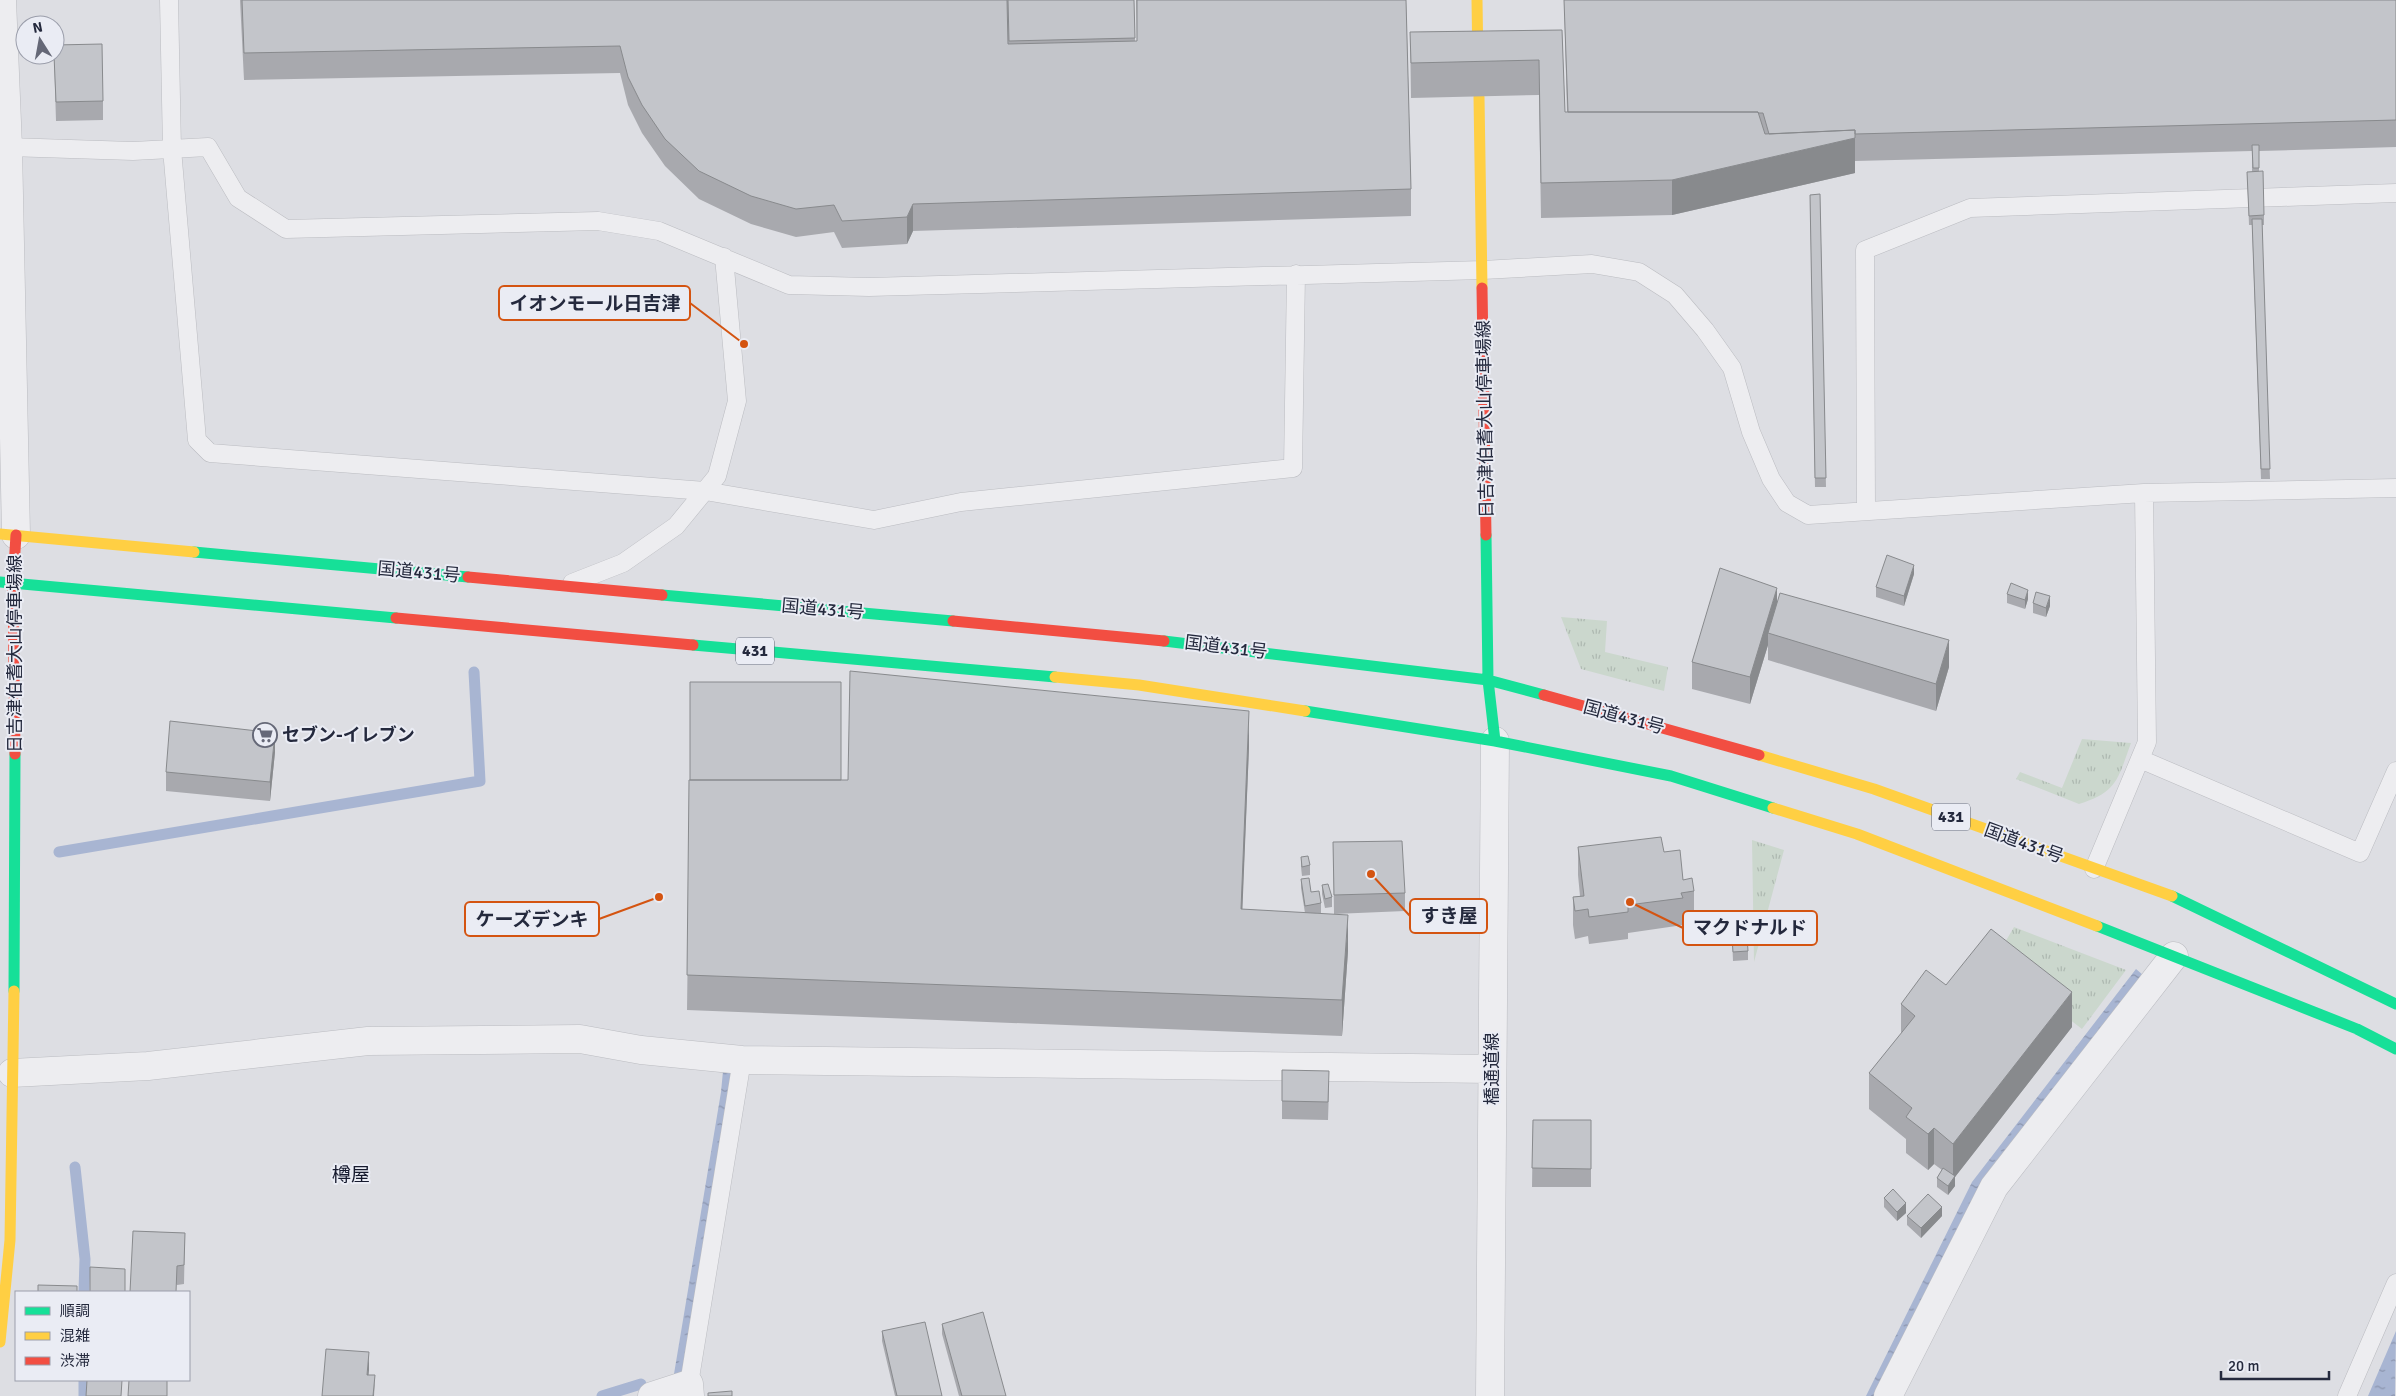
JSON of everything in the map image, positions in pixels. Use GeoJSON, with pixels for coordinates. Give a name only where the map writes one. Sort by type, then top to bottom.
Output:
{"type":"FeatureCollection","features":[{"type":"Feature","properties":{"kind":"main road"},"geometry":{"type":"LineString","coordinates":[[1477,0],[1478,67]]}},
{"type":"Feature","properties":{"kind":"main road","name":"日吉津伯耆大山停車場線"},"geometry":{"type":"LineString","coordinates":[[1479,97],[1488,680],[1495,742]]}},
{"type":"Feature","properties":{"kind":"main road","name":"日吉津伯耆大山停車場線"},"geometry":{"type":"LineString","coordinates":[[0,1342],[12,1073],[8,845],[13,583],[8,535]]}},
{"type":"Feature","properties":{"kind":"main road","name":"国道431号"},"geometry":{"type":"LineString","coordinates":[[8,535],[1201,644],[1488,680],[1683,733],[1874,789],[2184,902],[2396,1004]]}},
{"type":"Feature","properties":{"kind":"main road","name":"431"},"geometry":{"type":"LineString","coordinates":[[0,582],[1140,685],[1495,742],[1672,776],[1857,834],[2174,956],[2357,1029],[2396,1049]]}},
{"type":"Feature","properties":{"kind":"street"},"geometry":{"type":"LineString","coordinates":[[2,0],[8,535]]}},
{"type":"Feature","properties":{"kind":"street","name":"橋通道線"},"geometry":{"type":"LineString","coordinates":[[1490,1396],[1495,742]]}},
{"type":"Feature","properties":{"kind":"street"},"geometry":{"type":"LineString","coordinates":[[1888,1396],[1994,1187],[2174,956]]}},
{"type":"Feature","properties":{"kind":"street"},"geometry":{"type":"LineString","coordinates":[[12,1073],[148,1066],[368,1041],[580,1039],[641,1050],[742,1060],[1492,1069]]}},
{"type":"Feature","properties":{"kind":"street"},"geometry":{"type":"LineString","coordinates":[[652,1396],[689,1390]]}},
{"type":"Feature","properties":{"kind":"lane"},"geometry":{"type":"LineString","coordinates":[[169,0],[172,149],[197,440],[210,454],[705,491],[874,520],[961,502],[1293,468],[1296,274]]}},
{"type":"Feature","properties":{"kind":"lane"},"geometry":{"type":"LineString","coordinates":[[4,147],[133,151],[208,146],[238,198],[286,229],[598,221],[660,230],[789,285],[869,286],[1483,270],[1592,264],[1639,272],[1676,295],[1705,330],[1732,368],[1751,432],[1771,479],[1787,503],[1808,515],[2144,493],[2396,488]]}},
{"type":"Feature","properties":{"kind":"lane"},"geometry":{"type":"LineString","coordinates":[[1866,512],[1865,250],[1970,208],[2396,193]]}},
{"type":"Feature","properties":{"kind":"lane"},"geometry":{"type":"LineString","coordinates":[[567,585],[622,563],[676,526],[717,476],[737,401],[724,257]]}},
{"type":"Feature","properties":{"kind":"lane"},"geometry":{"type":"LineString","coordinates":[[2094,869],[2147,742],[2144,493]]}},
{"type":"Feature","properties":{"kind":"lane"},"geometry":{"type":"LineString","coordinates":[[2140,759],[2360,853],[2396,771]]}},
{"type":"Feature","properties":{"kind":"lane"},"geometry":{"type":"LineString","coordinates":[[689,1390],[742,1060]]}},
{"type":"Feature","properties":{"kind":"lane"},"geometry":{"type":"LineString","coordinates":[[2347,1396],[2396,1282]]}},
{"type":"Feature","properties":{"kind":"green space"},"geometry":{"type":"Polygon","coordinates":[[[1561,617],[1607,621],[1605,652],[1668,667],[1664,691],[1581,669],[1561,617]]]}},
{"type":"Feature","properties":{"kind":"green space"},"geometry":{"type":"Polygon","coordinates":[[[2082,739],[2131,743],[2119,775],[2109,789],[2102,794],[2079,804],[2016,779],[2020,772],[2062,788],[2082,739]]]}},
{"type":"Feature","properties":{"kind":"green space"},"geometry":{"type":"Polygon","coordinates":[[[1752,840],[1784,850],[1754,962],[1752,840]]]}},
{"type":"Feature","properties":{"kind":"green space"},"geometry":{"type":"Polygon","coordinates":[[[2014,927],[2126,970],[2082,1029],[1994,961],[2014,927]]]}},
{"type":"Feature","properties":{"kind":"water"},"geometry":{"type":"Polygon","coordinates":[[[2136,969],[2143,975],[1875,1396],[1866,1396],[1972,1182],[2136,969]]]}},
{"type":"Feature","properties":{"kind":"water"},"geometry":{"type":"Polygon","coordinates":[[[723,1071],[733,1071],[682,1377],[673,1396],[674,1374],[723,1071]]]}},
{"type":"Feature","properties":{"kind":"water"},"geometry":{"type":"Polygon","coordinates":[[[2396,1331],[2395,1396],[2368,1396],[2396,1331]]]}},
{"type":"Feature","properties":{"kind":"building"},"geometry":{"type":"Polygon","coordinates":[[[242,0],[1007,0],[1008,44],[1137,41],[1137,0],[1406,0],[1411,189],[913,204],[907,217],[842,221],[834,205],[796,209],[751,196],[699,171],[665,139],[642,105],[628,77],[620,46],[244,53],[242,0]]]}},
{"type":"Feature","properties":{"kind":"building"},"geometry":{"type":"Polygon","coordinates":[[[1008,0],[1134,0],[1135,38],[1009,41],[1008,0]]]}},
{"type":"Feature","properties":{"kind":"building"},"geometry":{"type":"Polygon","coordinates":[[[1564,0],[2396,0],[2396,120],[1855,134],[1855,130],[1769,134],[1763,113],[1758,112],[1568,112],[1564,0]]]}},
{"type":"Feature","properties":{"kind":"building"},"geometry":{"type":"Polygon","coordinates":[[[1562,30],[1565,112],[1758,112],[1765,134],[1855,130],[1855,138],[1672,180],[1541,183],[1539,60],[1411,63],[1410,32],[1562,30]]]}},
{"type":"Feature","properties":{"kind":"building"},"geometry":{"type":"Polygon","coordinates":[[[102,44],[103,101],[56,102],[54,65],[65,65],[65,45],[102,44]]]}},
{"type":"Feature","properties":{"kind":"building"},"geometry":{"type":"Polygon","coordinates":[[[2252,145],[2259,145],[2259,168],[2253,168],[2252,145]]]}},
{"type":"Feature","properties":{"kind":"building"},"geometry":{"type":"Polygon","coordinates":[[[2263,171],[2264,215],[2249,216],[2247,172],[2263,171]]]}},
{"type":"Feature","properties":{"kind":"building"},"geometry":{"type":"Polygon","coordinates":[[[1820,194],[1826,478],[1815,478],[1810,195],[1820,194]]]}},
{"type":"Feature","properties":{"kind":"building"},"geometry":{"type":"Polygon","coordinates":[[[2252,219],[2262,219],[2270,469],[2261,469],[2252,219]]]}},
{"type":"Feature","properties":{"kind":"building"},"geometry":{"type":"Polygon","coordinates":[[[1887,555],[1914,565],[1904,596],[1876,587],[1887,555]]]}},
{"type":"Feature","properties":{"kind":"building"},"geometry":{"type":"Polygon","coordinates":[[[1720,568],[1777,588],[1750,677],[1692,662],[1720,568]]]}},
{"type":"Feature","properties":{"kind":"building"},"geometry":{"type":"Polygon","coordinates":[[[2011,583],[2028,590],[2025,600],[2007,594],[2011,583]]]}},
{"type":"Feature","properties":{"kind":"building"},"geometry":{"type":"Polygon","coordinates":[[[2036,592],[2050,596],[2046,608],[2033,603],[2036,592]]]}},
{"type":"Feature","properties":{"kind":"building"},"geometry":{"type":"Polygon","coordinates":[[[1780,593],[1949,640],[1936,684],[1768,633],[1780,593]]]}},
{"type":"Feature","properties":{"kind":"building"},"geometry":{"type":"Polygon","coordinates":[[[850,671],[1249,711],[1241,909],[1348,915],[1342,1000],[687,975],[689,780],[848,780],[850,671]]]}},
{"type":"Feature","properties":{"kind":"building"},"geometry":{"type":"Polygon","coordinates":[[[690,682],[841,682],[841,780],[690,780],[690,682]]]}},
{"type":"Feature","properties":{"kind":"building"},"geometry":{"type":"Polygon","coordinates":[[[170,721],[275,733],[270,782],[166,772],[170,721]]]}},
{"type":"Feature","properties":{"kind":"building"},"geometry":{"type":"Polygon","coordinates":[[[1661,837],[1664,852],[1680,850],[1683,880],[1692,878],[1694,891],[1681,893],[1683,898],[1628,905],[1628,912],[1589,917],[1588,909],[1575,911],[1573,897],[1584,896],[1578,847],[1661,837]]]}},
{"type":"Feature","properties":{"kind":"building"},"geometry":{"type":"Polygon","coordinates":[[[1402,841],[1405,893],[1334,895],[1333,842],[1402,841]]]}},
{"type":"Feature","properties":{"kind":"building"},"geometry":{"type":"Polygon","coordinates":[[[1308,856],[1310,865],[1302,867],[1301,857],[1308,856]]]}},
{"type":"Feature","properties":{"kind":"building"},"geometry":{"type":"Polygon","coordinates":[[[1309,878],[1311,892],[1319,891],[1321,903],[1305,906],[1301,879],[1309,878]]]}},
{"type":"Feature","properties":{"kind":"building"},"geometry":{"type":"Polygon","coordinates":[[[1328,884],[1332,897],[1325,899],[1322,885],[1328,884]]]}},
{"type":"Feature","properties":{"kind":"building"},"geometry":{"type":"Polygon","coordinates":[[[1991,929],[2072,992],[1953,1144],[1934,1128],[1928,1134],[1906,1117],[1912,1108],[1869,1073],[1915,1016],[1901,1004],[1926,970],[1946,985],[1991,929]]]}},
{"type":"Feature","properties":{"kind":"building"},"geometry":{"type":"Polygon","coordinates":[[[1747,937],[1748,951],[1733,952],[1732,938],[1747,937]]]}},
{"type":"Feature","properties":{"kind":"building"},"geometry":{"type":"Polygon","coordinates":[[[1282,1070],[1329,1071],[1328,1102],[1282,1101],[1282,1070]]]}},
{"type":"Feature","properties":{"kind":"building"},"geometry":{"type":"Polygon","coordinates":[[[1533,1120],[1591,1120],[1591,1169],[1532,1168],[1533,1120]]]}},
{"type":"Feature","properties":{"kind":"building"},"geometry":{"type":"Polygon","coordinates":[[[1943,1168],[1955,1176],[1948,1186],[1937,1178],[1943,1168]]]}},
{"type":"Feature","properties":{"kind":"building"},"geometry":{"type":"Polygon","coordinates":[[[1893,1189],[1906,1203],[1897,1212],[1884,1198],[1893,1189]]]}},
{"type":"Feature","properties":{"kind":"building"},"geometry":{"type":"Polygon","coordinates":[[[1928,1194],[1942,1207],[1921,1228],[1907,1216],[1928,1194]]]}},
{"type":"Feature","properties":{"kind":"building"},"geometry":{"type":"Polygon","coordinates":[[[133,1231],[185,1233],[184,1265],[177,1266],[176,1291],[130,1291],[133,1231]]]}},
{"type":"Feature","properties":{"kind":"building"},"geometry":{"type":"Polygon","coordinates":[[[90,1267],[125,1269],[125,1291],[90,1291],[90,1267]]]}},
{"type":"Feature","properties":{"kind":"building"},"geometry":{"type":"Polygon","coordinates":[[[38,1285],[77,1286],[77,1291],[38,1291],[38,1285]]]}},
{"type":"Feature","properties":{"kind":"building"},"geometry":{"type":"Polygon","coordinates":[[[983,1312],[1006,1396],[962,1396],[942,1324],[983,1312]]]}},
{"type":"Feature","properties":{"kind":"building"},"geometry":{"type":"Polygon","coordinates":[[[925,1322],[942,1396],[897,1396],[882,1331],[925,1322]]]}},
{"type":"Feature","properties":{"kind":"building"},"geometry":{"type":"Polygon","coordinates":[[[326,1349],[369,1352],[367,1375],[375,1375],[373,1396],[322,1396],[326,1349]]]}},
{"type":"Feature","properties":{"kind":"building"},"geometry":{"type":"Polygon","coordinates":[[[87,1381],[122,1381],[121,1396],[86,1396],[87,1381]]]}},
{"type":"Feature","properties":{"kind":"building"},"geometry":{"type":"Polygon","coordinates":[[[129,1381],[167,1381],[167,1396],[128,1396],[129,1381]]]}},
{"type":"Feature","properties":{"kind":"building"},"geometry":{"type":"Polygon","coordinates":[[[732,1391],[732,1396],[708,1396],[708,1393],[732,1391]]]}},
{"type":"Feature","properties":{"kind":"waterway"},"geometry":{"type":"LineString","coordinates":[[59,852],[480,781],[474,672]]}},
{"type":"Feature","properties":{"kind":"waterway"},"geometry":{"type":"LineString","coordinates":[[75,1167],[85,1259],[84,1291]]}},
{"type":"Feature","properties":{"kind":"waterway"},"geometry":{"type":"LineString","coordinates":[[84,1381],[84,1396]]}},
{"type":"Feature","properties":{"kind":"waterway"},"geometry":{"type":"LineString","coordinates":[[602,1396],[641,1384]]}},
{"type":"Feature","properties":{"kind":"traffic: fast"},"geometry":{"type":"LineString","coordinates":[[1486,535],[1488,680],[1495,741]]}},
{"type":"Feature","properties":{"kind":"traffic: fast"},"geometry":{"type":"LineString","coordinates":[[194,552],[468,577]]}},
{"type":"Feature","properties":{"kind":"traffic: fast"},"geometry":{"type":"LineString","coordinates":[[0,582],[396,618]]}},
{"type":"Feature","properties":{"kind":"traffic: fast"},"geometry":{"type":"LineString","coordinates":[[662,595],[953,621]]}},
{"type":"Feature","properties":{"kind":"traffic: fast"},"geometry":{"type":"LineString","coordinates":[[1164,641],[1488,680],[1544,695]]}},
{"type":"Feature","properties":{"kind":"traffic: fast"},"geometry":{"type":"LineString","coordinates":[[693,645],[1055,677]]}},
{"type":"Feature","properties":{"kind":"traffic: fast"},"geometry":{"type":"LineString","coordinates":[[1305,711],[1495,741],[1671,776],[1773,808]]}},
{"type":"Feature","properties":{"kind":"traffic: fast"},"geometry":{"type":"LineString","coordinates":[[14,991],[15,754]]}},
{"type":"Feature","properties":{"kind":"traffic: fast"},"geometry":{"type":"LineString","coordinates":[[2172,896],[2396,1004]]}},
{"type":"Feature","properties":{"kind":"traffic: fast"},"geometry":{"type":"LineString","coordinates":[[2097,926],[2357,1029],[2396,1049]]}},
{"type":"Feature","properties":{"kind":"traffic: slow"},"geometry":{"type":"LineString","coordinates":[[1477,0],[1478,67]]}},
{"type":"Feature","properties":{"kind":"traffic: slow"},"geometry":{"type":"LineString","coordinates":[[1479,97],[1482,288]]}},
{"type":"Feature","properties":{"kind":"traffic: slow"},"geometry":{"type":"LineString","coordinates":[[0,534],[194,552]]}},
{"type":"Feature","properties":{"kind":"traffic: slow"},"geometry":{"type":"LineString","coordinates":[[1055,677],[1139,685],[1305,711]]}},
{"type":"Feature","properties":{"kind":"traffic: slow"},"geometry":{"type":"LineString","coordinates":[[1759,755],[1874,789],[2172,896]]}},
{"type":"Feature","properties":{"kind":"traffic: slow"},"geometry":{"type":"LineString","coordinates":[[1773,808],[1857,834],[2097,926]]}},
{"type":"Feature","properties":{"kind":"traffic: slow"},"geometry":{"type":"LineString","coordinates":[[0,1342],[10,1240],[14,991]]}},
{"type":"Feature","properties":{"kind":"traffic: jam"},"geometry":{"type":"LineString","coordinates":[[1482,288],[1486,535]]}},
{"type":"Feature","properties":{"kind":"traffic: jam"},"geometry":{"type":"LineString","coordinates":[[15,754],[13,583],[16,535]]}},
{"type":"Feature","properties":{"kind":"traffic: jam"},"geometry":{"type":"LineString","coordinates":[[468,577],[662,595]]}},
{"type":"Feature","properties":{"kind":"traffic: jam"},"geometry":{"type":"LineString","coordinates":[[396,618],[693,645]]}},
{"type":"Feature","properties":{"kind":"traffic: jam"},"geometry":{"type":"LineString","coordinates":[[953,621],[1164,641]]}},
{"type":"Feature","properties":{"kind":"traffic: jam"},"geometry":{"type":"LineString","coordinates":[[1544,695],[1759,755]]}},
{"type":"Feature","properties":{"kind":"place","name":"イオンモール日吉津"},"geometry":{"type":"Point","coordinates":[744,344]}},
{"type":"Feature","properties":{"kind":"place","name":"セブン-イレブン"},"geometry":{"type":"Point","coordinates":[265,735]}},
{"type":"Feature","properties":{"kind":"place","name":"すき屋"},"geometry":{"type":"Point","coordinates":[1371,874]}},
{"type":"Feature","properties":{"kind":"place","name":"ケーズデンキ"},"geometry":{"type":"Point","coordinates":[659,897]}},
{"type":"Feature","properties":{"kind":"place","name":"マクドナルド"},"geometry":{"type":"Point","coordinates":[1630,902]}},
{"type":"Feature","properties":{"kind":"district","name":"樽屋"},"geometry":{"type":"Point","coordinates":[351,1175]}}]}
